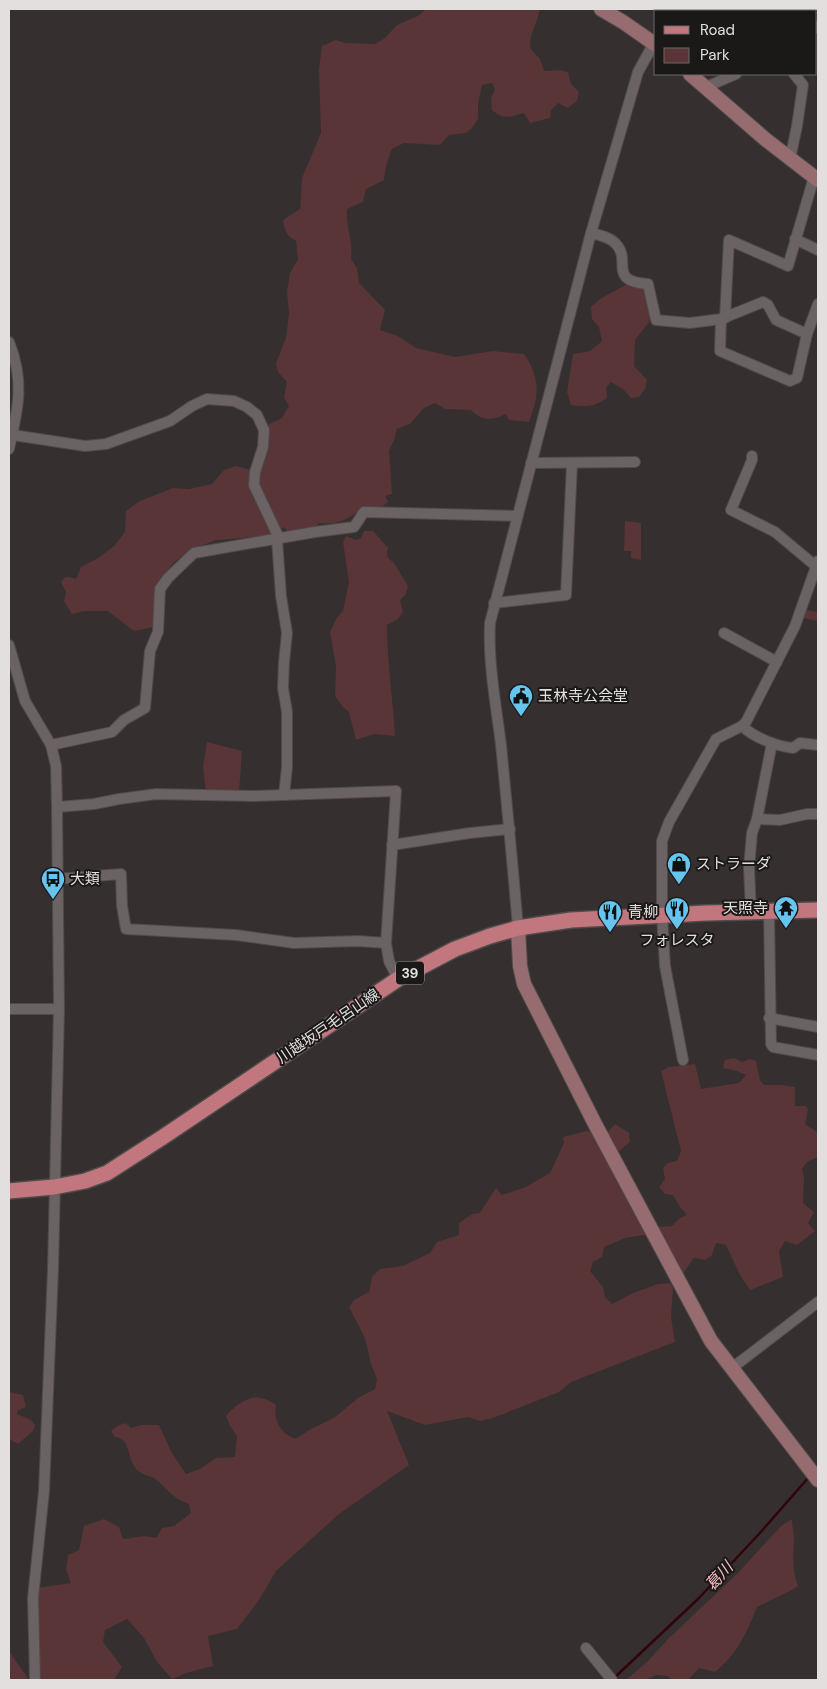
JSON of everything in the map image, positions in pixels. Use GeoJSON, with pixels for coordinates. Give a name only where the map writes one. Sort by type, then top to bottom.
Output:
{"type":"FeatureCollection","features":[{"type":"Feature","properties":{"kind":"main road","name":"川越坂戸毛呂山線"},"geometry":{"type":"LineString","coordinates":[[9,1192],[85,1181],[115,1168],[398,980],[456,949],[490,936],[518,928],[571,920],[818,910]]}},
{"type":"Feature","properties":{"kind":"street"},"geometry":{"type":"LineString","coordinates":[[601,9],[654,43]]}},
{"type":"Feature","properties":{"kind":"street"},"geometry":{"type":"LineString","coordinates":[[654,46],[638,72],[591,233],[494,603],[489,636],[510,829],[520,966],[524,984],[554,1044],[711,1341],[818,1480]]}},
{"type":"Feature","properties":{"kind":"street"},"geometry":{"type":"LineString","coordinates":[[691,75],[765,139],[816,178],[788,266],[729,240],[720,351],[790,381],[797,378],[807,334],[818,304]]}},
{"type":"Feature","properties":{"kind":"street"},"geometry":{"type":"LineString","coordinates":[[706,88],[734,75]]}},
{"type":"Feature","properties":{"kind":"street"},"geometry":{"type":"LineString","coordinates":[[790,159],[803,85],[795,75]]}},
{"type":"Feature","properties":{"kind":"street"},"geometry":{"type":"LineString","coordinates":[[591,233],[615,242],[620,250],[623,271],[628,279],[634,283],[648,284],[656,320],[690,323],[723,319],[758,303],[766,303],[776,320],[807,334]]}},
{"type":"Feature","properties":{"kind":"street"},"geometry":{"type":"LineString","coordinates":[[796,239],[818,250]]}},
{"type":"Feature","properties":{"kind":"street"},"geometry":{"type":"LineString","coordinates":[[9,342],[19,380],[19,406],[9,449]]}},
{"type":"Feature","properties":{"kind":"street"},"geometry":{"type":"LineString","coordinates":[[12,435],[85,446],[106,444],[170,421],[192,406],[207,399],[234,402],[248,407],[257,415],[264,430],[263,447],[255,472],[254,486],[278,536],[282,596],[287,633],[283,688],[287,712],[287,767],[284,795]]}},
{"type":"Feature","properties":{"kind":"street"},"geometry":{"type":"LineString","coordinates":[[684,1060],[666,976],[661,855],[664,831],[716,739],[742,726],[746,722],[795,626],[818,567],[775,532],[731,510],[752,456]]}},
{"type":"Feature","properties":{"kind":"street"},"geometry":{"type":"LineString","coordinates":[[531,463],[635,462]]}},
{"type":"Feature","properties":{"kind":"street"},"geometry":{"type":"LineString","coordinates":[[494,603],[566,595],[572,463]]}},
{"type":"Feature","properties":{"kind":"street"},"geometry":{"type":"LineString","coordinates":[[52,745],[112,732],[124,720],[145,708],[150,651],[158,632],[160,589],[168,578],[194,553],[354,527],[364,512],[517,516]]}},
{"type":"Feature","properties":{"kind":"street"},"geometry":{"type":"LineString","coordinates":[[724,633],[777,662]]}},
{"type":"Feature","properties":{"kind":"street"},"geometry":{"type":"LineString","coordinates":[[9,645],[25,701],[52,745],[56,774],[57,807],[59,1009],[53,1269],[44,1491],[33,1598],[35,1680]]}},
{"type":"Feature","properties":{"kind":"street"},"geometry":{"type":"LineString","coordinates":[[742,726],[748,732],[783,747],[793,748],[800,743],[818,745]]}},
{"type":"Feature","properties":{"kind":"street"},"geometry":{"type":"LineString","coordinates":[[751,912],[749,868],[752,833],[757,818],[772,743]]}},
{"type":"Feature","properties":{"kind":"street"},"geometry":{"type":"LineString","coordinates":[[57,807],[94,804],[156,794],[252,796],[396,791],[386,942],[389,961],[398,980]]}},
{"type":"Feature","properties":{"kind":"street"},"geometry":{"type":"LineString","coordinates":[[757,818],[780,820],[807,814],[818,814]]}},
{"type":"Feature","properties":{"kind":"street"},"geometry":{"type":"LineString","coordinates":[[392,845],[510,829]]}},
{"type":"Feature","properties":{"kind":"street"},"geometry":{"type":"LineString","coordinates":[[58,879],[121,874],[122,906],[126,929],[236,936],[294,943],[386,942]]}},
{"type":"Feature","properties":{"kind":"street"},"geometry":{"type":"LineString","coordinates":[[769,911],[769,1018],[771,1044],[773,1047],[818,1055]]}},
{"type":"Feature","properties":{"kind":"street"},"geometry":{"type":"LineString","coordinates":[[9,1009],[59,1009]]}},
{"type":"Feature","properties":{"kind":"street"},"geometry":{"type":"LineString","coordinates":[[769,1018],[818,1027]]}},
{"type":"Feature","properties":{"kind":"street"},"geometry":{"type":"LineString","coordinates":[[732,1368],[818,1302]]}},
{"type":"Feature","properties":{"kind":"street"},"geometry":{"type":"LineString","coordinates":[[586,1648],[611,1679]]}},
{"type":"Feature","properties":{"kind":"green space"},"geometry":{"type":"Polygon","coordinates":[[[426,9],[540,9],[531,37],[530,48],[540,59],[544,71],[559,70],[568,72],[571,84],[579,92],[577,101],[568,108],[558,103],[551,110],[550,118],[530,123],[524,113],[507,117],[492,110],[491,98],[495,90],[492,83],[482,85],[478,103],[478,119],[466,133],[449,135],[440,145],[404,143],[392,149],[386,165],[384,180],[366,189],[363,202],[347,209],[351,259],[357,268],[359,283],[385,310],[380,330],[398,336],[416,348],[455,357],[493,351],[524,354],[530,363],[537,387],[535,404],[529,422],[509,420],[506,414],[488,419],[480,417],[471,410],[445,409],[435,403],[424,408],[410,424],[397,429],[389,451],[392,494],[385,496],[388,502],[382,507],[372,510],[361,509],[342,521],[319,523],[314,529],[290,534],[284,527],[271,536],[216,540],[191,550],[173,563],[159,582],[154,595],[154,627],[134,631],[108,611],[84,611],[72,614],[64,601],[66,592],[61,582],[64,578],[69,577],[76,579],[81,567],[100,557],[115,545],[125,532],[126,511],[140,501],[173,488],[189,489],[212,484],[224,470],[236,466],[251,470],[253,460],[265,452],[269,424],[282,418],[289,406],[284,398],[287,382],[278,372],[276,363],[286,338],[289,313],[287,292],[290,273],[298,259],[296,241],[286,232],[283,220],[300,209],[302,178],[321,133],[319,69],[322,46],[336,40],[345,43],[375,44],[385,38],[397,25],[418,16],[426,9]]]}},
{"type":"Feature","properties":{"kind":"green space"},"geometry":{"type":"Polygon","coordinates":[[[627,284],[646,288],[650,303],[649,322],[635,340],[634,366],[647,380],[645,389],[639,397],[631,398],[624,390],[611,382],[606,387],[607,398],[602,401],[590,406],[571,405],[567,392],[573,354],[590,351],[602,341],[599,327],[592,319],[591,307],[600,299],[627,284]]]}},
{"type":"Feature","properties":{"kind":"green space"},"geometry":{"type":"Polygon","coordinates":[[[625,521],[641,523],[641,560],[631,558],[631,551],[624,551],[625,521]]]}},
{"type":"Feature","properties":{"kind":"green space"},"geometry":{"type":"Polygon","coordinates":[[[364,531],[373,531],[388,548],[388,558],[394,563],[408,586],[406,594],[400,600],[403,612],[398,619],[387,625],[395,736],[374,734],[356,740],[349,712],[335,696],[336,666],[330,632],[336,619],[343,611],[349,582],[343,542],[346,536],[356,540],[361,538],[364,531]]]}},
{"type":"Feature","properties":{"kind":"green space"},"geometry":{"type":"Polygon","coordinates":[[[806,610],[818,612],[818,621],[803,618],[806,610]]]}},
{"type":"Feature","properties":{"kind":"green space"},"geometry":{"type":"Polygon","coordinates":[[[207,742],[242,751],[239,792],[206,792],[203,767],[207,742]]]}},
{"type":"Feature","properties":{"kind":"green space"},"geometry":{"type":"Polygon","coordinates":[[[734,1058],[742,1062],[750,1059],[756,1061],[760,1080],[764,1085],[795,1087],[795,1106],[806,1106],[808,1109],[805,1124],[817,1132],[818,1157],[807,1162],[802,1169],[804,1178],[803,1203],[814,1212],[808,1223],[815,1231],[797,1245],[785,1241],[779,1251],[783,1277],[750,1290],[740,1275],[726,1245],[716,1243],[712,1255],[705,1260],[694,1258],[681,1276],[652,1240],[644,1235],[625,1238],[604,1247],[602,1257],[593,1262],[590,1271],[603,1287],[605,1297],[612,1304],[633,1293],[658,1284],[670,1283],[673,1288],[671,1317],[675,1342],[571,1382],[559,1392],[493,1418],[480,1421],[468,1417],[425,1425],[387,1411],[409,1465],[339,1514],[276,1571],[259,1600],[237,1629],[208,1636],[213,1666],[172,1679],[157,1662],[144,1638],[127,1619],[105,1630],[103,1642],[122,1667],[114,1680],[39,1680],[37,1588],[71,1583],[66,1570],[68,1555],[79,1550],[84,1526],[104,1519],[119,1527],[123,1539],[143,1536],[156,1538],[162,1528],[174,1526],[191,1513],[189,1504],[175,1497],[155,1479],[135,1468],[126,1444],[120,1438],[115,1437],[111,1431],[119,1425],[126,1423],[131,1428],[141,1425],[159,1425],[172,1453],[186,1474],[200,1469],[216,1458],[235,1457],[237,1436],[226,1416],[239,1404],[249,1399],[260,1398],[276,1405],[275,1411],[279,1426],[295,1439],[334,1418],[358,1398],[375,1389],[377,1379],[371,1364],[365,1338],[349,1307],[354,1300],[369,1292],[372,1277],[380,1269],[403,1266],[430,1253],[437,1242],[459,1235],[459,1223],[472,1214],[480,1213],[496,1188],[502,1195],[526,1187],[550,1173],[564,1143],[563,1137],[586,1131],[607,1133],[615,1124],[629,1133],[630,1142],[617,1153],[656,1227],[672,1226],[680,1218],[687,1215],[673,1195],[665,1194],[659,1187],[665,1179],[663,1168],[668,1163],[677,1161],[681,1151],[661,1071],[669,1067],[695,1064],[701,1089],[739,1083],[746,1075],[723,1068],[725,1060],[734,1058]]]}},
{"type":"Feature","properties":{"kind":"green space"},"geometry":{"type":"Polygon","coordinates":[[[9,1392],[23,1395],[26,1407],[17,1411],[17,1414],[31,1420],[35,1425],[33,1431],[18,1444],[9,1439],[9,1392]]]}},
{"type":"Feature","properties":{"kind":"green space"},"geometry":{"type":"Polygon","coordinates":[[[792,1519],[794,1536],[793,1557],[798,1586],[757,1607],[740,1643],[723,1665],[715,1672],[699,1668],[688,1680],[672,1680],[668,1676],[657,1675],[645,1680],[626,1680],[738,1573],[781,1526],[792,1519]]]}},
{"type":"Feature","properties":{"kind":"green space"},"geometry":{"type":"Polygon","coordinates":[[[9,1651],[29,1680],[9,1680],[9,1651]]]}},
{"type":"Feature","properties":{"kind":"waterway","name":"葛川"},"geometry":{"type":"LineString","coordinates":[[613,1679],[698,1599],[809,1477]]}},
{"type":"Feature","properties":{"kind":"place","name":"玉林寺公会堂"},"geometry":{"type":"Point","coordinates":[521,717]}},
{"type":"Feature","properties":{"kind":"place","name":"ストラーダ"},"geometry":{"type":"Point","coordinates":[679,885]}},
{"type":"Feature","properties":{"kind":"place","name":"大類"},"geometry":{"type":"Point","coordinates":[53,900]}},
{"type":"Feature","properties":{"kind":"place","name":"天照寺"},"geometry":{"type":"Point","coordinates":[786,929]}},
{"type":"Feature","properties":{"kind":"place","name":"フォレスタ"},"geometry":{"type":"Point","coordinates":[677,930]}},
{"type":"Feature","properties":{"kind":"place","name":"青柳"},"geometry":{"type":"Point","coordinates":[610,933]}}]}
